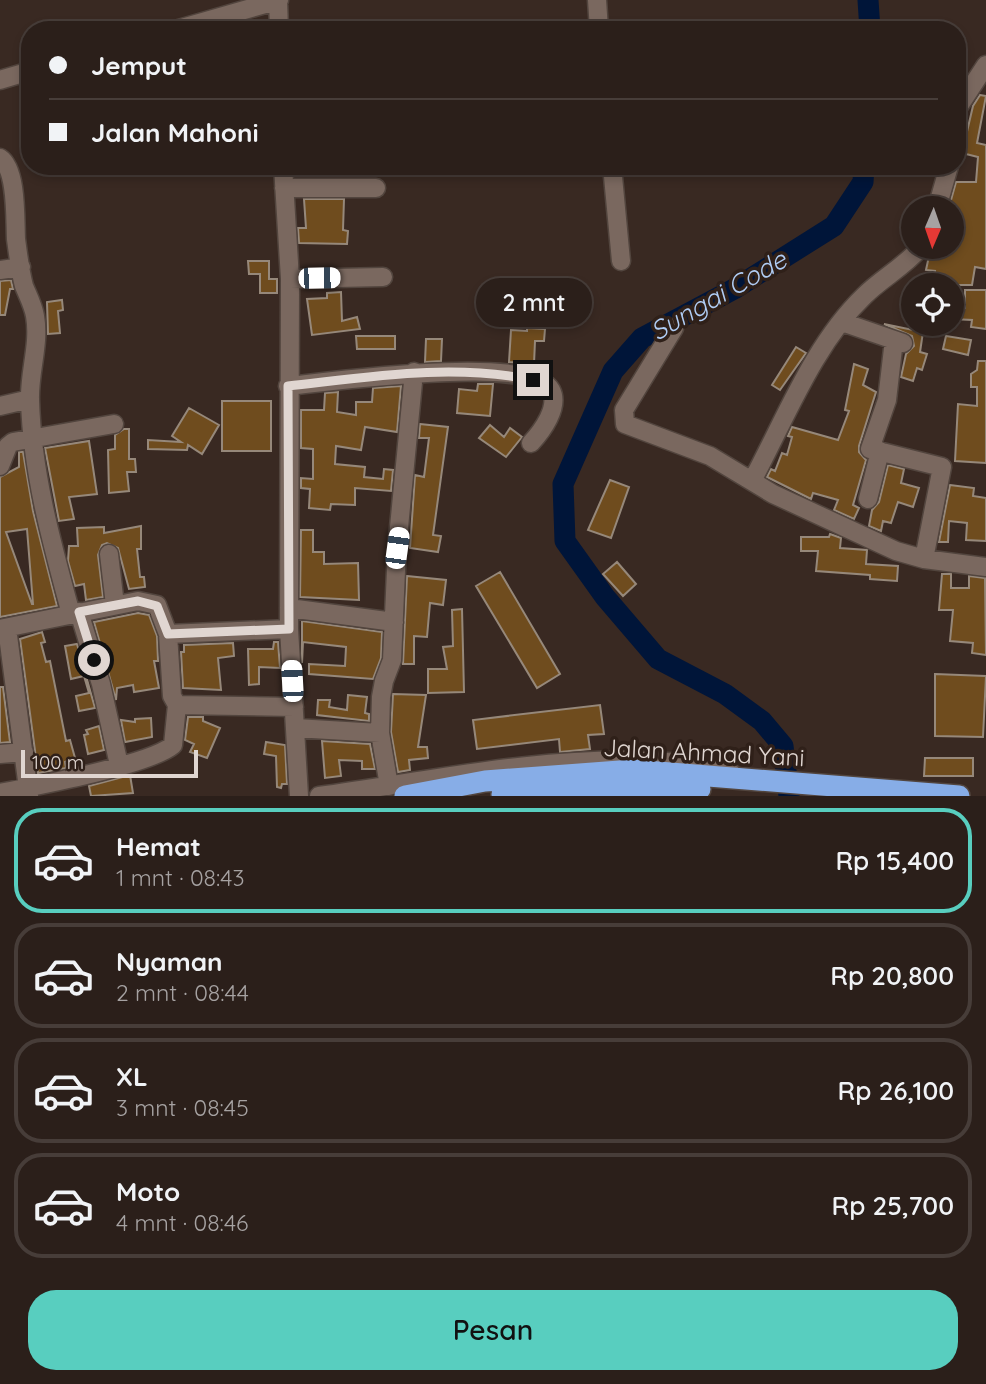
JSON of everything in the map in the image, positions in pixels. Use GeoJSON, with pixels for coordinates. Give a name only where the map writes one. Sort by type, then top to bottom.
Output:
{"type":"FeatureCollection","features":[{"type":"Feature","properties":{"kind":"highway","name":"Jalan Ahmad Yani"},"geometry":{"type":"LineString","coordinates":[[397,791],[581,772],[633,770],[748,783],[782,796]]}},
{"type":"Feature","properties":{"kind":"highway","name":"Jalan Ahmad Yani"},"geometry":{"type":"LineString","coordinates":[[485,796],[595,787],[748,783],[828,785],[959,796]]}},
{"type":"Feature","properties":{"kind":"street"},"geometry":{"type":"LineString","coordinates":[[206,21],[279,0],[279,21]]}},
{"type":"Feature","properties":{"kind":"street"},"geometry":{"type":"LineString","coordinates":[[597,0],[598,21]]}},
{"type":"Feature","properties":{"kind":"street"},"geometry":{"type":"LineString","coordinates":[[966,95],[986,65]]}},
{"type":"Feature","properties":{"kind":"street"},"geometry":{"type":"LineString","coordinates":[[0,80],[21,74]]}},
{"type":"Feature","properties":{"kind":"street"},"geometry":{"type":"LineString","coordinates":[[0,158],[6,163],[11,175],[8,227],[35,315],[30,398],[49,538],[102,684],[119,765]]}},
{"type":"Feature","properties":{"kind":"street"},"geometry":{"type":"LineString","coordinates":[[284,175],[290,279],[289,629],[299,796]]}},
{"type":"Feature","properties":{"kind":"street"},"geometry":{"type":"LineString","coordinates":[[613,175],[621,261]]}},
{"type":"Feature","properties":{"kind":"street"},"geometry":{"type":"LineString","coordinates":[[941,196],[947,175]]}},
{"type":"Feature","properties":{"kind":"street"},"geometry":{"type":"LineString","coordinates":[[284,188],[376,188]]}},
{"type":"Feature","properties":{"kind":"street"},"geometry":{"type":"LineString","coordinates":[[751,481],[812,368],[842,322],[864,295],[911,259]]}},
{"type":"Feature","properties":{"kind":"street"},"geometry":{"type":"LineString","coordinates":[[0,270],[21,267]]}},
{"type":"Feature","properties":{"kind":"street"},"geometry":{"type":"LineString","coordinates":[[290,279],[383,277]]}},
{"type":"Feature","properties":{"kind":"street"},"geometry":{"type":"LineString","coordinates":[[842,322],[898,341],[887,400],[870,449],[942,467],[924,559]]}},
{"type":"Feature","properties":{"kind":"street"},"geometry":{"type":"LineString","coordinates":[[674,328],[624,411],[625,424],[710,456],[751,481],[897,551],[924,559],[986,567]]}},
{"type":"Feature","properties":{"kind":"street"},"geometry":{"type":"LineString","coordinates":[[288,386],[414,372],[489,373],[545,384],[552,391],[551,409],[546,424],[531,443]]}},
{"type":"Feature","properties":{"kind":"street"},"geometry":{"type":"LineString","coordinates":[[319,796],[397,791],[380,733],[382,690],[392,660],[397,548],[414,372]]}},
{"type":"Feature","properties":{"kind":"street"},"geometry":{"type":"LineString","coordinates":[[0,406],[30,398]]}},
{"type":"Feature","properties":{"kind":"street"},"geometry":{"type":"LineString","coordinates":[[0,466],[8,446],[13,442],[114,424]]}},
{"type":"Feature","properties":{"kind":"street"},"geometry":{"type":"LineString","coordinates":[[869,499],[880,452]]}},
{"type":"Feature","properties":{"kind":"street"},"geometry":{"type":"LineString","coordinates":[[109,554],[115,605]]}},
{"type":"Feature","properties":{"kind":"street"},"geometry":{"type":"LineString","coordinates":[[0,793],[29,792],[66,788],[119,765],[162,753],[173,745],[177,705],[172,696],[168,634],[157,606],[138,601],[3,629],[29,792]]}},
{"type":"Feature","properties":{"kind":"street"},"geometry":{"type":"LineString","coordinates":[[289,608],[394,622]]}},
{"type":"Feature","properties":{"kind":"street"},"geometry":{"type":"LineString","coordinates":[[168,634],[289,629]]}},
{"type":"Feature","properties":{"kind":"street"},"geometry":{"type":"LineString","coordinates":[[177,705],[294,708]]}},
{"type":"Feature","properties":{"kind":"street"},"geometry":{"type":"LineString","coordinates":[[295,728],[380,733]]}},
{"type":"Feature","properties":{"kind":"street"},"geometry":{"type":"LineString","coordinates":[[0,754],[24,752]]}},
{"type":"Feature","properties":{"kind":"building"},"geometry":{"type":"Polygon","coordinates":[[[980,95],[986,96],[977,143],[986,145],[986,269],[975,267],[972,285],[964,285],[964,273],[935,273],[926,270],[928,259],[964,259],[964,196],[952,196],[956,182],[976,182],[978,157],[966,154],[966,136],[973,106],[980,95]]]}},
{"type":"Feature","properties":{"kind":"building"},"geometry":{"type":"Polygon","coordinates":[[[304,199],[344,199],[343,230],[348,231],[347,244],[299,243],[298,228],[306,228],[304,199]]]}},
{"type":"Feature","properties":{"kind":"building"},"geometry":{"type":"Polygon","coordinates":[[[248,261],[269,261],[269,279],[277,279],[277,293],[260,293],[260,274],[249,274],[248,261]]]}},
{"type":"Feature","properties":{"kind":"building"},"geometry":{"type":"Polygon","coordinates":[[[11,280],[13,289],[10,289],[5,315],[0,315],[0,281],[11,280]]]}},
{"type":"Feature","properties":{"kind":"building"},"geometry":{"type":"Polygon","coordinates":[[[965,290],[986,290],[986,329],[971,327],[972,320],[964,320],[965,290]]]}},
{"type":"Feature","properties":{"kind":"building"},"geometry":{"type":"Polygon","coordinates":[[[341,292],[342,321],[357,317],[360,329],[312,335],[307,299],[327,298],[327,293],[341,292]]]}},
{"type":"Feature","properties":{"kind":"building"},"geometry":{"type":"Polygon","coordinates":[[[62,300],[63,310],[58,311],[60,333],[48,334],[47,302],[62,300]]]}},
{"type":"Feature","properties":{"kind":"building"},"geometry":{"type":"Polygon","coordinates":[[[884,324],[901,327],[901,331],[884,324]]]}},
{"type":"Feature","properties":{"kind":"building"},"geometry":{"type":"Polygon","coordinates":[[[527,328],[545,329],[544,341],[535,341],[534,364],[509,362],[511,330],[527,331],[527,328]]]}},
{"type":"Feature","properties":{"kind":"building"},"geometry":{"type":"Polygon","coordinates":[[[356,336],[395,336],[395,349],[357,349],[356,336]]]}},
{"type":"Feature","properties":{"kind":"building"},"geometry":{"type":"Polygon","coordinates":[[[912,336],[922,336],[920,352],[927,354],[922,370],[917,368],[913,381],[901,377],[906,354],[914,346],[912,336]]]}},
{"type":"Feature","properties":{"kind":"building"},"geometry":{"type":"Polygon","coordinates":[[[946,336],[971,340],[968,355],[943,349],[946,336]]]}},
{"type":"Feature","properties":{"kind":"building"},"geometry":{"type":"Polygon","coordinates":[[[426,339],[442,339],[441,361],[425,362],[426,339]]]}},
{"type":"Feature","properties":{"kind":"building"},"geometry":{"type":"Polygon","coordinates":[[[796,347],[806,353],[780,390],[772,385],[796,347]]]}},
{"type":"Feature","properties":{"kind":"building"},"geometry":{"type":"Polygon","coordinates":[[[978,361],[986,361],[986,463],[955,461],[958,404],[977,406],[977,387],[971,387],[971,374],[977,370],[978,361]]]}},
{"type":"Feature","properties":{"kind":"building"},"geometry":{"type":"Polygon","coordinates":[[[854,364],[868,369],[863,385],[876,392],[859,446],[859,452],[866,460],[853,505],[859,508],[854,519],[834,510],[838,500],[813,493],[811,499],[767,477],[771,469],[775,471],[782,453],[787,455],[792,437],[788,436],[792,427],[838,440],[849,411],[845,410],[854,364]]]}},
{"type":"Feature","properties":{"kind":"building"},"geometry":{"type":"Polygon","coordinates":[[[478,384],[493,384],[490,416],[457,413],[459,389],[477,391],[478,384]]]}},
{"type":"Feature","properties":{"kind":"building"},"geometry":{"type":"Polygon","coordinates":[[[401,386],[397,432],[365,427],[361,450],[336,446],[335,464],[365,467],[364,477],[383,479],[384,469],[393,470],[391,491],[355,488],[355,505],[331,504],[330,510],[309,508],[310,489],[301,488],[301,478],[313,479],[313,449],[301,448],[301,410],[324,410],[325,393],[338,392],[337,412],[356,415],[356,402],[372,402],[373,388],[401,386]]]}},
{"type":"Feature","properties":{"kind":"building"},"geometry":{"type":"Polygon","coordinates":[[[222,401],[271,401],[271,451],[222,451],[222,401]]]}},
{"type":"Feature","properties":{"kind":"building"},"geometry":{"type":"Polygon","coordinates":[[[189,408],[219,425],[202,454],[188,445],[187,450],[148,449],[148,440],[181,442],[172,436],[189,408]]]}},
{"type":"Feature","properties":{"kind":"building"},"geometry":{"type":"Polygon","coordinates":[[[420,424],[448,427],[433,535],[441,536],[438,552],[410,548],[415,475],[424,477],[429,438],[419,438],[420,424]]]}},
{"type":"Feature","properties":{"kind":"building"},"geometry":{"type":"Polygon","coordinates":[[[490,425],[504,437],[510,428],[522,437],[506,457],[479,438],[490,425]]]}},
{"type":"Feature","properties":{"kind":"building"},"geometry":{"type":"Polygon","coordinates":[[[129,429],[129,459],[135,459],[136,472],[127,472],[129,491],[109,493],[108,450],[115,449],[115,435],[129,429]]]}},
{"type":"Feature","properties":{"kind":"building"},"geometry":{"type":"Polygon","coordinates":[[[89,441],[97,494],[69,497],[74,519],[59,521],[45,448],[89,441]]]}},
{"type":"Feature","properties":{"kind":"building"},"geometry":{"type":"Polygon","coordinates":[[[19,452],[23,452],[33,511],[57,606],[0,617],[0,477],[19,467],[19,452]],[[27,529],[6,532],[32,604],[27,529]]]}},
{"type":"Feature","properties":{"kind":"building"},"geometry":{"type":"Polygon","coordinates":[[[888,465],[904,469],[901,483],[919,488],[913,507],[898,502],[891,523],[883,521],[881,531],[869,526],[872,510],[879,502],[888,465]]]}},
{"type":"Feature","properties":{"kind":"building"},"geometry":{"type":"Polygon","coordinates":[[[610,480],[629,487],[611,538],[588,530],[610,480]]]}},
{"type":"Feature","properties":{"kind":"building"},"geometry":{"type":"Polygon","coordinates":[[[950,485],[974,488],[973,496],[986,498],[986,541],[966,540],[967,523],[949,521],[948,542],[939,542],[950,485]]]}},
{"type":"Feature","properties":{"kind":"building"},"geometry":{"type":"Polygon","coordinates":[[[141,526],[141,549],[137,549],[140,577],[144,577],[145,587],[129,589],[118,548],[107,543],[102,545],[98,555],[103,597],[86,600],[84,584],[75,586],[68,561],[69,546],[78,546],[77,528],[104,527],[104,533],[141,526]]]}},
{"type":"Feature","properties":{"kind":"building"},"geometry":{"type":"Polygon","coordinates":[[[301,530],[313,530],[313,552],[324,552],[324,564],[358,563],[359,600],[300,597],[301,530]]]}},
{"type":"Feature","properties":{"kind":"building"},"geometry":{"type":"Polygon","coordinates":[[[830,534],[841,538],[840,548],[867,550],[866,564],[898,566],[897,581],[870,579],[870,575],[816,571],[818,551],[801,551],[801,537],[829,537],[830,534]]]}},
{"type":"Feature","properties":{"kind":"building"},"geometry":{"type":"Polygon","coordinates":[[[617,562],[636,584],[623,596],[603,574],[617,562]]]}},
{"type":"Feature","properties":{"kind":"building"},"geometry":{"type":"Polygon","coordinates":[[[500,572],[560,674],[537,688],[476,586],[500,572]]]}},
{"type":"Feature","properties":{"kind":"building"},"geometry":{"type":"Polygon","coordinates":[[[942,574],[951,574],[951,588],[969,588],[969,576],[985,578],[986,655],[972,653],[973,643],[950,641],[953,610],[939,610],[942,574]]]}},
{"type":"Feature","properties":{"kind":"building"},"geometry":{"type":"Polygon","coordinates":[[[407,576],[446,580],[443,605],[430,603],[427,637],[414,636],[414,664],[403,664],[407,576]]]}},
{"type":"Feature","properties":{"kind":"building"},"geometry":{"type":"Polygon","coordinates":[[[462,609],[464,692],[428,693],[428,669],[447,669],[443,647],[453,646],[452,610],[462,609]]]}},
{"type":"Feature","properties":{"kind":"building"},"geometry":{"type":"Polygon","coordinates":[[[138,613],[149,615],[157,636],[158,661],[154,661],[159,688],[134,692],[133,685],[117,688],[116,700],[94,622],[138,613]]]}},
{"type":"Feature","properties":{"kind":"building"},"geometry":{"type":"Polygon","coordinates":[[[302,621],[382,632],[381,658],[373,679],[309,674],[309,664],[345,666],[346,647],[303,642],[302,663],[302,621]]]}},
{"type":"Feature","properties":{"kind":"building"},"geometry":{"type":"Polygon","coordinates":[[[42,632],[45,642],[41,643],[46,662],[50,661],[66,741],[70,740],[75,758],[65,762],[66,768],[38,773],[20,639],[42,632]]]}},
{"type":"Feature","properties":{"kind":"building"},"geometry":{"type":"Polygon","coordinates":[[[274,642],[278,642],[280,668],[259,667],[259,684],[249,685],[248,649],[273,649],[274,642]]]}},
{"type":"Feature","properties":{"kind":"building"},"geometry":{"type":"Polygon","coordinates":[[[233,643],[234,656],[218,658],[221,690],[183,688],[181,652],[184,652],[184,645],[233,643]]]}},
{"type":"Feature","properties":{"kind":"building"},"geometry":{"type":"Polygon","coordinates":[[[77,644],[95,708],[79,711],[76,696],[89,693],[84,676],[71,679],[65,646],[77,644]]]}},
{"type":"Feature","properties":{"kind":"building"},"geometry":{"type":"Polygon","coordinates":[[[935,674],[986,676],[983,737],[935,736],[935,674]]]}},
{"type":"Feature","properties":{"kind":"building"},"geometry":{"type":"Polygon","coordinates":[[[0,687],[3,687],[10,742],[0,743],[0,687]]]}},
{"type":"Feature","properties":{"kind":"building"},"geometry":{"type":"Polygon","coordinates":[[[393,694],[426,695],[418,747],[427,747],[428,758],[409,760],[410,770],[398,772],[391,732],[393,694]]]}},
{"type":"Feature","properties":{"kind":"building"},"geometry":{"type":"Polygon","coordinates":[[[348,695],[367,697],[365,713],[369,714],[369,721],[317,715],[318,700],[330,700],[329,707],[347,710],[348,695]]]}},
{"type":"Feature","properties":{"kind":"building"},"geometry":{"type":"Polygon","coordinates":[[[600,705],[604,734],[588,735],[590,749],[560,752],[559,739],[477,749],[473,720],[600,705]]]}},
{"type":"Feature","properties":{"kind":"building"},"geometry":{"type":"Polygon","coordinates":[[[188,717],[203,717],[203,721],[220,728],[207,758],[190,752],[194,744],[185,740],[188,717]]]}},
{"type":"Feature","properties":{"kind":"building"},"geometry":{"type":"Polygon","coordinates":[[[151,718],[152,737],[125,742],[121,720],[135,722],[135,719],[151,718]]]}},
{"type":"Feature","properties":{"kind":"building"},"geometry":{"type":"Polygon","coordinates":[[[99,726],[104,750],[88,754],[84,735],[88,734],[86,730],[99,726]]]}},
{"type":"Feature","properties":{"kind":"building"},"geometry":{"type":"Polygon","coordinates":[[[322,741],[370,744],[375,769],[362,769],[362,761],[339,760],[341,776],[325,778],[322,741]]]}},
{"type":"Feature","properties":{"kind":"building"},"geometry":{"type":"Polygon","coordinates":[[[266,742],[285,745],[287,784],[282,784],[281,788],[277,787],[276,756],[264,754],[266,742]]]}},
{"type":"Feature","properties":{"kind":"building"},"geometry":{"type":"Polygon","coordinates":[[[925,758],[973,758],[973,776],[924,776],[925,758]]]}},
{"type":"Feature","properties":{"kind":"building"},"geometry":{"type":"Polygon","coordinates":[[[130,775],[133,793],[91,796],[89,786],[130,775]]]}},
{"type":"Feature","properties":{"kind":"waterway","name":"Sungai Code"},"geometry":{"type":"LineString","coordinates":[[868,0],[869,21]]}},
{"type":"Feature","properties":{"kind":"waterway","name":"Sungai Code"},"geometry":{"type":"LineString","coordinates":[[789,796],[783,746],[762,721],[725,694],[658,659],[605,597],[565,541],[563,484],[613,371],[642,338],[734,289],[834,226],[863,182],[863,175]]}},
{"type":"Feature","properties":{"kind":"route"},"geometry":{"type":"LineString","coordinates":[[94,660],[79,612],[138,601],[148,601],[157,606],[162,612],[168,634],[289,629],[288,386],[414,372],[489,373],[533,380]]}}]}
